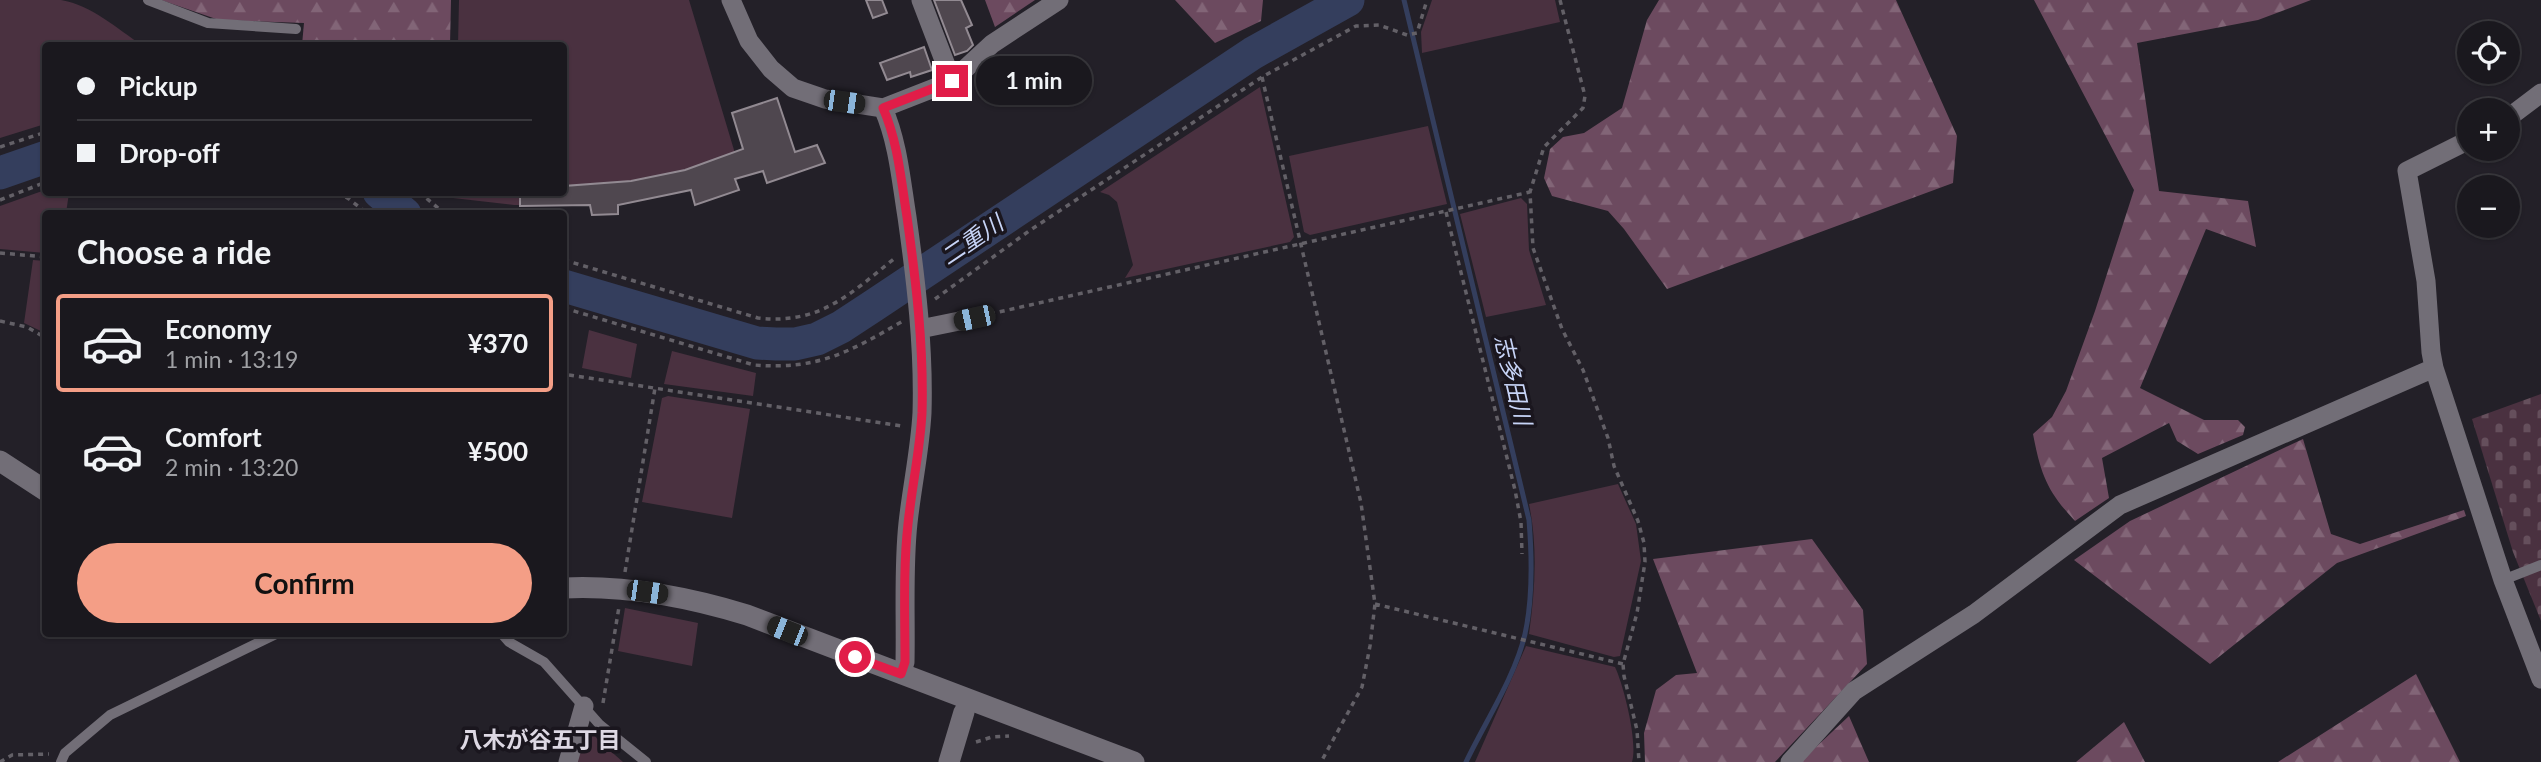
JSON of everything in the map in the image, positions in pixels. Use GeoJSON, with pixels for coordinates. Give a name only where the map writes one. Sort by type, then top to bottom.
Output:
{"type":"FeatureCollection","features":[{"type":"Feature","properties":{"kind":"street"},"geometry":{"type":"LineString","coordinates":[[730,0],[749,41],[771,69],[793,88],[825,99],[883,108],[952,81],[992,44],[1059,0]]}},
{"type":"Feature","properties":{"kind":"street"},"geometry":{"type":"LineString","coordinates":[[921,0],[952,81]]}},
{"type":"Feature","properties":{"kind":"street"},"geometry":{"type":"LineString","coordinates":[[2520,109],[2541,93]]}},
{"type":"Feature","properties":{"kind":"street"},"geometry":{"type":"LineString","coordinates":[[883,108],[891,126],[899,165],[918,314],[920,429],[908,524],[905,662],[901,674]]}},
{"type":"Feature","properties":{"kind":"street"},"geometry":{"type":"LineString","coordinates":[[2457,146],[2407,171],[2427,281],[2434,368],[2503,580],[2541,680]]}},
{"type":"Feature","properties":{"kind":"street"},"geometry":{"type":"LineString","coordinates":[[918,314],[974,318]]}},
{"type":"Feature","properties":{"kind":"street"},"geometry":{"type":"LineString","coordinates":[[1790,762],[1854,691],[1974,614],[2119,505],[2434,368]]}},
{"type":"Feature","properties":{"kind":"street"},"geometry":{"type":"LineString","coordinates":[[0,461],[42,488]]}},
{"type":"Feature","properties":{"kind":"street"},"geometry":{"type":"LineString","coordinates":[[567,589],[623,589],[724,608],[901,674],[966,706],[1134,762]]}},
{"type":"Feature","properties":{"kind":"street"},"geometry":{"type":"LineString","coordinates":[[568,762],[584,706]]}},
{"type":"Feature","properties":{"kind":"street"},"geometry":{"type":"LineString","coordinates":[[951,756],[966,706]]}},
{"type":"Feature","properties":{"kind":"lane"},"geometry":{"type":"LineString","coordinates":[[148,0],[208,23],[296,29]]}},
{"type":"Feature","properties":{"kind":"lane"},"geometry":{"type":"LineString","coordinates":[[2503,580],[2541,565]]}},
{"type":"Feature","properties":{"kind":"lane"},"geometry":{"type":"LineString","coordinates":[[63,758],[110,715],[270,637]]}},
{"type":"Feature","properties":{"kind":"lane"},"geometry":{"type":"LineString","coordinates":[[505,637],[544,662],[600,725],[646,762]]}},
{"type":"Feature","properties":{"kind":"path"},"geometry":{"type":"LineString","coordinates":[[567,309],[754,365],[820,362],[918,314],[1029,231],[1262,78],[1356,26],[1379,25],[1407,35],[1417,33],[1427,0]]}},
{"type":"Feature","properties":{"kind":"path"},"geometry":{"type":"LineString","coordinates":[[1560,0],[1585,96],[1583,107],[1544,147],[1530,192],[1532,248],[1562,330],[1583,370],[1608,438],[1614,466],[1638,521],[1644,543],[1645,562],[1637,613],[1623,664],[1637,730],[1639,762]]}},
{"type":"Feature","properties":{"kind":"path"},"geometry":{"type":"LineString","coordinates":[[1262,78],[1361,503],[1375,604],[1362,687],[1321,762]]}},
{"type":"Feature","properties":{"kind":"path"},"geometry":{"type":"LineString","coordinates":[[0,147],[42,133]]}},
{"type":"Feature","properties":{"kind":"path"},"geometry":{"type":"LineString","coordinates":[[0,200],[42,184]]}},
{"type":"Feature","properties":{"kind":"path"},"geometry":{"type":"LineString","coordinates":[[974,318],[1530,192]]}},
{"type":"Feature","properties":{"kind":"path"},"geometry":{"type":"LineString","coordinates":[[345,196],[363,210]]}},
{"type":"Feature","properties":{"kind":"path"},"geometry":{"type":"LineString","coordinates":[[424,196],[440,210]]}},
{"type":"Feature","properties":{"kind":"path"},"geometry":{"type":"LineString","coordinates":[[1445,211],[1515,489],[1521,522],[1522,554]]}},
{"type":"Feature","properties":{"kind":"path"},"geometry":{"type":"LineString","coordinates":[[0,253],[42,257]]}},
{"type":"Feature","properties":{"kind":"path"},"geometry":{"type":"LineString","coordinates":[[567,261],[758,318],[794,319],[833,305],[912,253]]}},
{"type":"Feature","properties":{"kind":"path"},"geometry":{"type":"LineString","coordinates":[[0,321],[27,327],[42,336]]}},
{"type":"Feature","properties":{"kind":"path"},"geometry":{"type":"LineString","coordinates":[[569,374],[920,429]]}},
{"type":"Feature","properties":{"kind":"path"},"geometry":{"type":"LineString","coordinates":[[600,725],[655,388]]}},
{"type":"Feature","properties":{"kind":"path"},"geometry":{"type":"LineString","coordinates":[[1375,604],[1623,664]]}},
{"type":"Feature","properties":{"kind":"path"},"geometry":{"type":"LineString","coordinates":[[951,756],[992,737],[1019,738]]}},
{"type":"Feature","properties":{"kind":"path"},"geometry":{"type":"LineString","coordinates":[[0,762],[12,755],[63,758]]}},
{"type":"Feature","properties":{"kind":"green space"},"geometry":{"type":"Polygon","coordinates":[[[0,0],[61,0],[72,3],[94,12],[138,42],[42,42],[42,125],[0,138],[0,0]]]}},
{"type":"Feature","properties":{"kind":"green space"},"geometry":{"type":"Polygon","coordinates":[[[161,0],[451,0],[450,42],[302,42],[304,23],[219,20],[161,0]]]}},
{"type":"Feature","properties":{"kind":"green space"},"geometry":{"type":"Polygon","coordinates":[[[459,0],[689,0],[737,160],[730,163],[739,190],[695,205],[691,190],[618,205],[618,214],[592,215],[590,205],[514,205],[453,198],[567,196],[567,42],[458,42],[459,0]]]}},
{"type":"Feature","properties":{"kind":"green space"},"geometry":{"type":"Polygon","coordinates":[[[985,0],[1035,0],[995,27],[985,0]]]}},
{"type":"Feature","properties":{"kind":"green space"},"geometry":{"type":"Polygon","coordinates":[[[1175,0],[1263,0],[1261,21],[1215,43],[1175,0]]]}},
{"type":"Feature","properties":{"kind":"green space"},"geometry":{"type":"Polygon","coordinates":[[[1432,0],[1555,0],[1560,22],[1422,53],[1421,32],[1432,0]]]}},
{"type":"Feature","properties":{"kind":"green space"},"geometry":{"type":"Polygon","coordinates":[[[1659,0],[1896,0],[1957,136],[1953,183],[1667,289],[1608,211],[1552,196],[1544,178],[1550,149],[1563,137],[1584,133],[1622,108],[1647,20],[1659,0]]]}},
{"type":"Feature","properties":{"kind":"green space"},"geometry":{"type":"Polygon","coordinates":[[[2034,0],[2311,0],[2258,20],[2137,43],[2159,191],[2248,201],[2256,247],[2206,229],[2140,388],[2204,420],[2238,420],[2245,427],[2243,435],[2198,454],[2177,441],[2169,423],[2102,458],[2109,498],[2075,521],[2058,501],[2047,482],[2033,434],[2052,417],[2066,391],[2134,190],[2034,0]]]}},
{"type":"Feature","properties":{"kind":"green space"},"geometry":{"type":"Polygon","coordinates":[[[1260,87],[1294,237],[1290,242],[1125,278],[1133,265],[1117,202],[1100,192],[1260,87]]]}},
{"type":"Feature","properties":{"kind":"green space"},"geometry":{"type":"Polygon","coordinates":[[[1428,126],[1447,204],[1310,235],[1304,232],[1289,156],[1428,126]]]}},
{"type":"Feature","properties":{"kind":"green space"},"geometry":{"type":"Polygon","coordinates":[[[42,191],[42,196],[69,196],[66,210],[42,210],[42,253],[0,249],[0,206],[42,191]]]}},
{"type":"Feature","properties":{"kind":"green space"},"geometry":{"type":"Polygon","coordinates":[[[1521,198],[1527,204],[1529,250],[1546,305],[1486,317],[1460,214],[1521,198]]]}},
{"type":"Feature","properties":{"kind":"green space"},"geometry":{"type":"Polygon","coordinates":[[[33,260],[42,261],[42,332],[24,323],[33,260]]]}},
{"type":"Feature","properties":{"kind":"green space"},"geometry":{"type":"Polygon","coordinates":[[[589,330],[637,344],[631,378],[582,368],[589,330]]]}},
{"type":"Feature","properties":{"kind":"green space"},"geometry":{"type":"Polygon","coordinates":[[[672,351],[756,373],[753,396],[664,384],[672,351]]]}},
{"type":"Feature","properties":{"kind":"green space"},"geometry":{"type":"Polygon","coordinates":[[[2541,394],[2541,621],[2513,552],[2472,419],[2541,394]]]}},
{"type":"Feature","properties":{"kind":"green space"},"geometry":{"type":"Polygon","coordinates":[[[668,396],[750,409],[732,518],[642,502],[662,398],[668,396]]]}},
{"type":"Feature","properties":{"kind":"green space"},"geometry":{"type":"Polygon","coordinates":[[[2303,439],[2331,534],[2360,544],[2464,510],[2466,516],[2337,563],[2210,664],[2074,560],[2130,521],[2303,439]]]}},
{"type":"Feature","properties":{"kind":"green space"},"geometry":{"type":"Polygon","coordinates":[[[1618,484],[1636,524],[1641,561],[1620,656],[1614,657],[1529,634],[1535,569],[1529,504],[1618,484]]]}},
{"type":"Feature","properties":{"kind":"green space"},"geometry":{"type":"Polygon","coordinates":[[[1812,539],[1863,610],[1867,664],[1775,762],[1645,762],[1644,733],[1656,690],[1676,675],[1697,673],[1653,559],[1812,539]]]}},
{"type":"Feature","properties":{"kind":"green space"},"geometry":{"type":"Polygon","coordinates":[[[625,608],[698,623],[692,666],[618,651],[625,608]]]}},
{"type":"Feature","properties":{"kind":"green space"},"geometry":{"type":"Polygon","coordinates":[[[1526,646],[1615,667],[1629,715],[1633,742],[1632,762],[1475,762],[1526,646]]]}},
{"type":"Feature","properties":{"kind":"green space"},"geometry":{"type":"Polygon","coordinates":[[[2416,674],[2460,762],[2278,762],[2416,674]]]}},
{"type":"Feature","properties":{"kind":"green space"},"geometry":{"type":"Polygon","coordinates":[[[1849,716],[1869,762],[1800,762],[1849,716]]]}},
{"type":"Feature","properties":{"kind":"green space"},"geometry":{"type":"Polygon","coordinates":[[[2124,722],[2145,762],[2076,762],[2124,722]]]}},
{"type":"Feature","properties":{"kind":"green space"},"geometry":{"type":"Polygon","coordinates":[[[586,724],[598,740],[623,762],[575,762],[586,724]]]}},
{"type":"Feature","properties":{"kind":"building"},"geometry":{"type":"Polygon","coordinates":[[[866,0],[882,0],[887,13],[873,18],[866,0]]]}},
{"type":"Feature","properties":{"kind":"building"},"geometry":{"type":"Polygon","coordinates":[[[934,0],[961,0],[972,25],[966,28],[973,45],[967,51],[955,55],[934,0]]]}},
{"type":"Feature","properties":{"kind":"building"},"geometry":{"type":"Polygon","coordinates":[[[924,47],[932,70],[911,77],[910,72],[887,80],[880,63],[924,47]]]}},
{"type":"Feature","properties":{"kind":"building"},"geometry":{"type":"Polygon","coordinates":[[[777,98],[795,152],[817,145],[825,163],[767,183],[763,171],[735,179],[739,190],[695,205],[691,190],[618,205],[618,214],[592,215],[590,205],[520,206],[520,196],[567,196],[567,186],[631,181],[685,170],[743,149],[732,113],[777,98]]]}},
{"type":"Feature","properties":{"kind":"waterway","name":"二重川"},"geometry":{"type":"LineString","coordinates":[[567,287],[757,343],[795,344],[817,339],[841,327],[1253,53],[1348,0]]}},
{"type":"Feature","properties":{"kind":"waterway","name":"志多田川"},"geometry":{"type":"LineString","coordinates":[[1404,0],[1529,520],[1531,577],[1525,634],[1507,683],[1466,762]]}},
{"type":"Feature","properties":{"kind":"waterway","name":"二重川"},"geometry":{"type":"LineString","coordinates":[[0,173],[42,158]]}},
{"type":"Feature","properties":{"kind":"waterway","name":"二重川"},"geometry":{"type":"LineString","coordinates":[[384,196],[400,210]]}},
{"type":"Feature","properties":{"kind":"district","name":"八木が谷五丁目"},"geometry":{"type":"Point","coordinates":[540,740]}},
{"type":"Feature","properties":{"kind":"route"},"geometry":{"type":"LineString","coordinates":[[855,657],[901,674],[905,662],[908,524],[922,412],[920,329],[913,261],[899,165],[891,126],[883,108],[952,81]]}}]}
